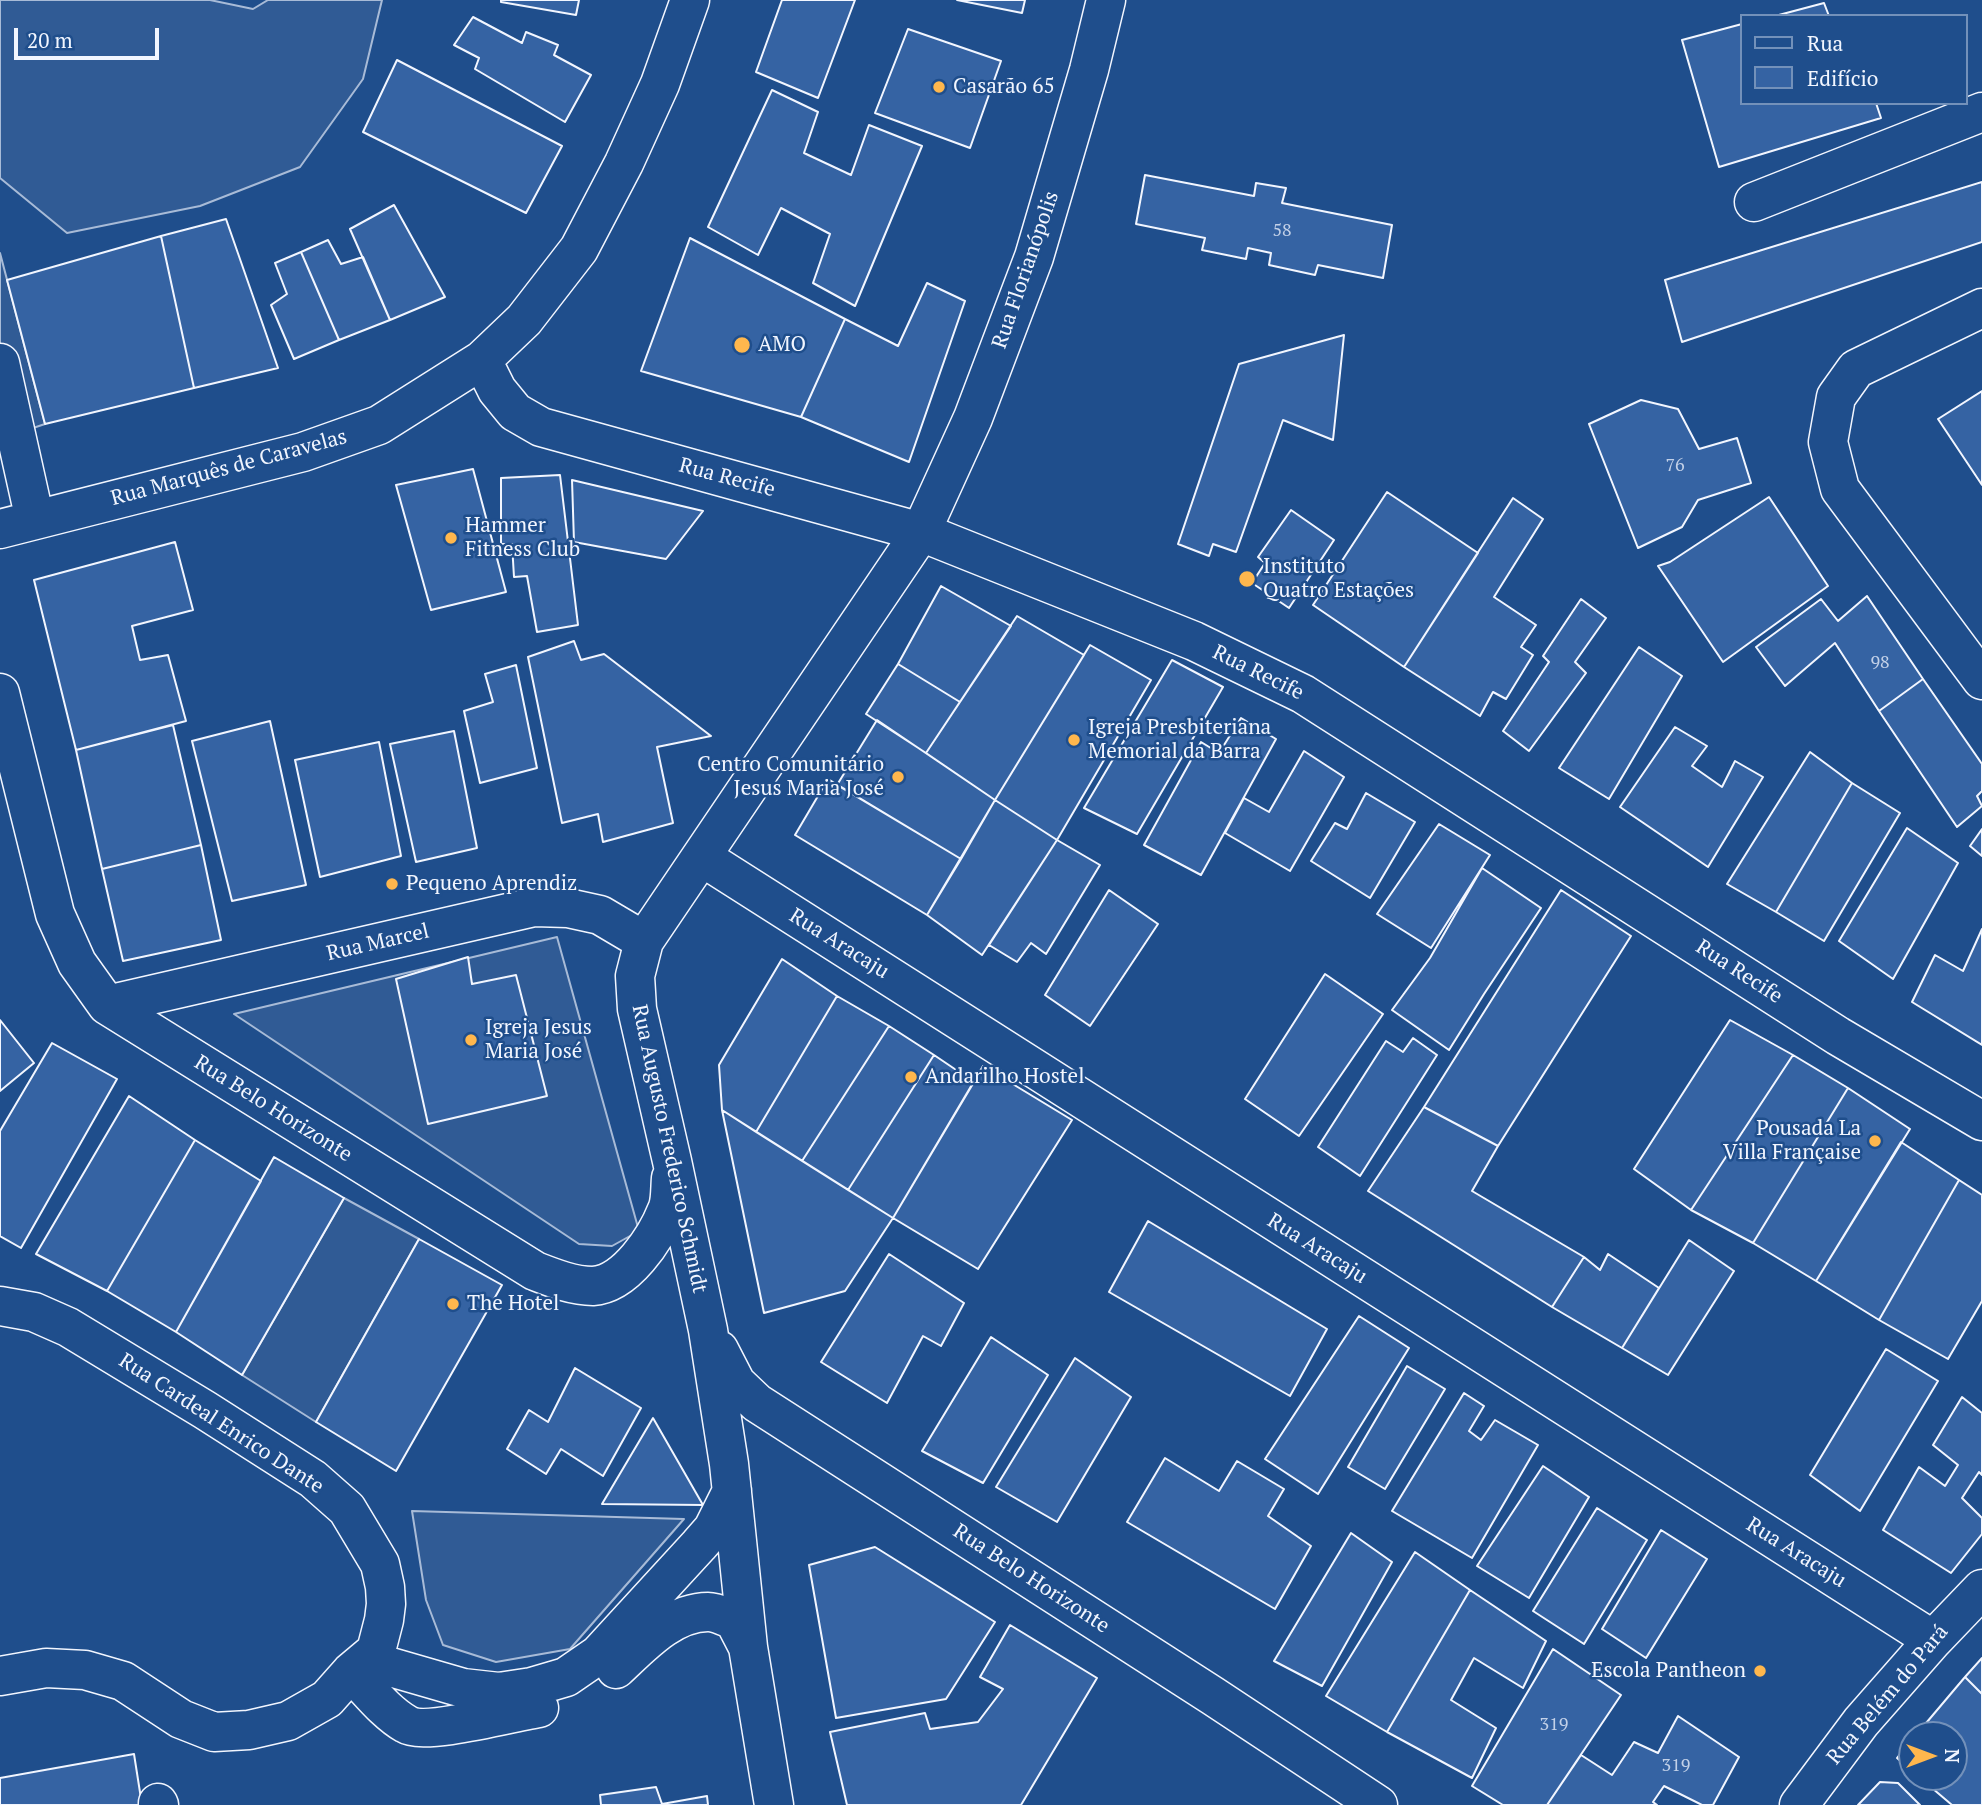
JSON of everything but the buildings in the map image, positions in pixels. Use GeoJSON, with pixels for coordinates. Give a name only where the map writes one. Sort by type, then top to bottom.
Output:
{"type":"FeatureCollection","features":[{"type":"Feature","properties":{"kind":"street","name":"Rua Marquês de Caravelas"},"geometry":{"type":"LineString","coordinates":[[17,524],[303,452],[379,425],[482,360],[524,320],[579,249],[624,163],[660,84],[690,0]]}},
{"type":"Feature","properties":{"kind":"street","name":"Rua Florianópolis"},"geometry":{"type":"LineString","coordinates":[[921,532],[973,418],[1034,257],[1089,70],[1106,0]]}},
{"type":"Feature","properties":{"kind":"street"},"geometry":{"type":"LineString","coordinates":[[1754,202],[1982,112]]}},
{"type":"Feature","properties":{"kind":"street"},"geometry":{"type":"LineString","coordinates":[[1982,308],[1856,369],[1836,397],[1828,442],[1840,489],[1982,680]]}},
{"type":"Feature","properties":{"kind":"street","name":"Rua Recife"},"geometry":{"type":"LineString","coordinates":[[482,360],[497,390],[515,412],[541,427],[921,532],[1194,641],[1303,694],[1838,1036],[1982,1121]]}},
{"type":"Feature","properties":{"kind":"street"},"geometry":{"type":"LineString","coordinates":[[0,363],[17,524]]}},
{"type":"Feature","properties":{"kind":"street","name":"Rua Augusto Frederico Schmidt"},"geometry":{"type":"LineString","coordinates":[[774,1805],[748,1647],[729,1464],[708,1330],[637,1009],[635,976],[644,941],[921,532]]}},
{"type":"Feature","properties":{"kind":"street","name":"Rua Belo Horizonte"},"geometry":{"type":"LineString","coordinates":[[0,692],[55,914],[77,963],[107,1005],[535,1271],[563,1282],[595,1286],[623,1274],[648,1246],[668,1208],[672,1161]]}},
{"type":"Feature","properties":{"kind":"street","name":"Rua Aracaju"},"geometry":{"type":"LineString","coordinates":[[702,857],[1933,1640]]}},
{"type":"Feature","properties":{"kind":"street","name":"Rua Marcel"},"geometry":{"type":"LineString","coordinates":[[107,1005],[534,907],[568,908],[600,915],[644,941]]}},
{"type":"Feature","properties":{"kind":"street","name":"Rua Cardeal Enrico Dante"},"geometry":{"type":"LineString","coordinates":[[0,1306],[34,1312],[68,1328],[313,1479],[347,1509],[380,1564],[386,1604],[376,1651],[351,1672],[327,1699],[288,1721],[249,1730],[214,1732],[181,1719],[123,1681],[85,1670],[46,1668],[0,1676]]}},
{"type":"Feature","properties":{"kind":"street","name":"Rua Belo Horizonte"},"geometry":{"type":"LineString","coordinates":[[708,1330],[736,1383],[757,1403],[1378,1805]]}},
{"type":"Feature","properties":{"kind":"street"},"geometry":{"type":"LineString","coordinates":[[351,1672],[387,1666],[463,1688],[499,1692],[532,1687],[566,1676],[598,1655],[699,1545],[713,1529],[732,1491]]}},
{"type":"Feature","properties":{"kind":"street","name":"Rua Belém do Pará"},"geometry":{"type":"LineString","coordinates":[[1798,1805],[1861,1722],[1982,1589]]}},
{"type":"Feature","properties":{"kind":"street"},"geometry":{"type":"LineString","coordinates":[[351,1672],[408,1726],[423,1728],[466,1722],[574,1698],[602,1683],[644,1643],[665,1627],[687,1616],[709,1612],[734,1620],[748,1647]]}},
{"type":"Feature","properties":{"kind":"shaded area"},"geometry":{"type":"Polygon","coordinates":[[[0,0],[210,0],[253,9],[268,0],[382,0],[363,79],[300,167],[200,206],[67,233],[0,178],[0,0]]]}},
{"type":"Feature","properties":{"kind":"shaded area"},"geometry":{"type":"Polygon","coordinates":[[[0,253],[45,424],[0,439],[0,253]]]}},
{"type":"Feature","properties":{"kind":"shaded area"},"geometry":{"type":"Polygon","coordinates":[[[557,937],[639,1231],[612,1246],[579,1244],[234,1014],[557,937]]]}},
{"type":"Feature","properties":{"kind":"shaded area"},"geometry":{"type":"Polygon","coordinates":[[[344,1198],[419,1239],[316,1422],[242,1375],[344,1198]]]}},
{"type":"Feature","properties":{"kind":"shaded area"},"geometry":{"type":"Polygon","coordinates":[[[412,1511],[684,1519],[570,1649],[496,1662],[443,1645],[426,1600],[412,1511]]]}},
{"type":"Feature","properties":{"kind":"place","name":"Casarão 65"},"geometry":{"type":"Point","coordinates":[939,87]}},
{"type":"Feature","properties":{"kind":"place","name":"AMO"},"geometry":{"type":"Point","coordinates":[742,345]}},
{"type":"Feature","properties":{"kind":"place","name":"Hammer Fitness Club"},"geometry":{"type":"Point","coordinates":[451,538]}},
{"type":"Feature","properties":{"kind":"place","name":"Instituto Quatro Estações"},"geometry":{"type":"Point","coordinates":[1247,579]}},
{"type":"Feature","properties":{"kind":"place","name":"Igreja Presbiteriana Memorial da Barra"},"geometry":{"type":"Point","coordinates":[1074,740]}},
{"type":"Feature","properties":{"kind":"place","name":"Centro Comunitário Jesus Maria José"},"geometry":{"type":"Point","coordinates":[898,777]}},
{"type":"Feature","properties":{"kind":"place","name":"Pequeno Aprendiz"},"geometry":{"type":"Point","coordinates":[392,884]}},
{"type":"Feature","properties":{"kind":"place","name":"Igreja Jesus Maria José"},"geometry":{"type":"Point","coordinates":[471,1040]}},
{"type":"Feature","properties":{"kind":"place","name":"Andarilho Hostel"},"geometry":{"type":"Point","coordinates":[911,1077]}},
{"type":"Feature","properties":{"kind":"place","name":"Pousada La Villa Française"},"geometry":{"type":"Point","coordinates":[1875,1141]}},
{"type":"Feature","properties":{"kind":"place","name":"The Hotel"},"geometry":{"type":"Point","coordinates":[453,1304]}},
{"type":"Feature","properties":{"kind":"place","name":"Escola Pantheon"},"geometry":{"type":"Point","coordinates":[1760,1671]}}]}
